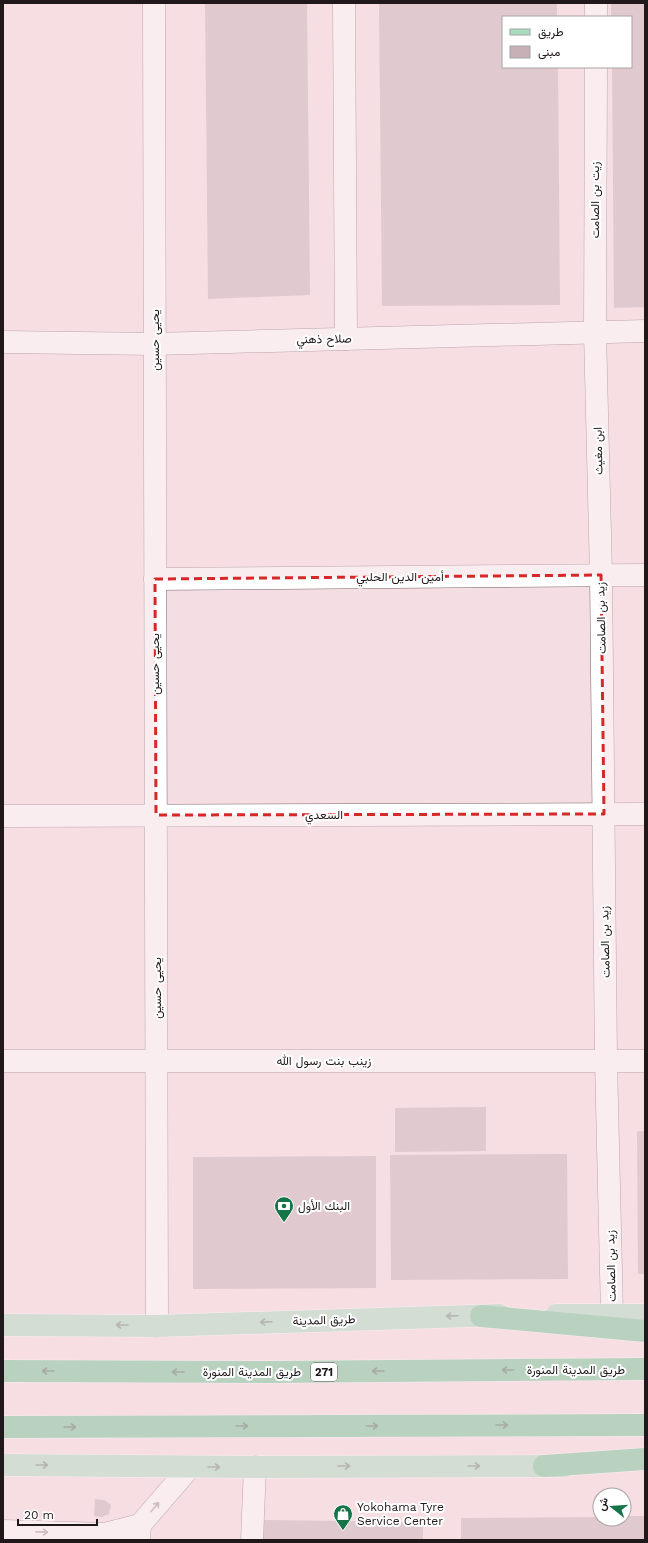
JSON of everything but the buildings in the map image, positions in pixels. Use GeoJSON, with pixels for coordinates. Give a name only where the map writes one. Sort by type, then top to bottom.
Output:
{"type":"FeatureCollection","features":[{"type":"Feature","properties":{"kind":"highway"},"geometry":{"type":"LineString","coordinates":[[481,1316],[645,1331]]}},
{"type":"Feature","properties":{"kind":"highway","name":"طريق المدينة المنورة"},"geometry":{"type":"LineString","coordinates":[[3,1371],[268,1372],[645,1370]]}},
{"type":"Feature","properties":{"kind":"highway"},"geometry":{"type":"LineString","coordinates":[[3,1427],[645,1425]]}},
{"type":"Feature","properties":{"kind":"highway"},"geometry":{"type":"LineString","coordinates":[[544,1466],[645,1459]]}},
{"type":"Feature","properties":{"kind":"main road","name":"طريق المدينة"},"geometry":{"type":"LineString","coordinates":[[3,1325],[157,1326],[481,1316],[612,1314],[645,1315]]}},
{"type":"Feature","properties":{"kind":"main road"},"geometry":{"type":"LineString","coordinates":[[3,1465],[255,1467],[645,1465]]}},
{"type":"Feature","properties":{"kind":"street","name":"يحيى حسين"},"geometry":{"type":"LineString","coordinates":[[154,3],[157,1326]]}},
{"type":"Feature","properties":{"kind":"street"},"geometry":{"type":"LineString","coordinates":[[344,3],[346,339]]}},
{"type":"Feature","properties":{"kind":"street"},"geometry":{"type":"LineString","coordinates":[[596,3],[596,16]]}},
{"type":"Feature","properties":{"kind":"street","name":"زيت بن الصامت"},"geometry":{"type":"LineString","coordinates":[[595,332],[596,68]]}},
{"type":"Feature","properties":{"kind":"street","name":"صلاح ذهني"},"geometry":{"type":"LineString","coordinates":[[3,342],[155,344],[645,331]]}},
{"type":"Feature","properties":{"kind":"street","name":"ابن مغيث"},"geometry":{"type":"LineString","coordinates":[[595,332],[601,572]]}},
{"type":"Feature","properties":{"kind":"street","name":"أمين الدين الحلبي"},"geometry":{"type":"LineString","coordinates":[[155,579],[601,572],[645,575]]}},
{"type":"Feature","properties":{"kind":"street","name":"زيد بن الصامت"},"geometry":{"type":"LineString","coordinates":[[601,572],[606,1061],[612,1314]]}},
{"type":"Feature","properties":{"kind":"street","name":"السعدي"},"geometry":{"type":"LineString","coordinates":[[3,816],[645,814]]}},
{"type":"Feature","properties":{"kind":"street","name":"زينب بنت رسول الله"},"geometry":{"type":"LineString","coordinates":[[3,1061],[645,1061]]}},
{"type":"Feature","properties":{"kind":"street"},"geometry":{"type":"LineString","coordinates":[[3,1531],[102,1537],[140,1532],[190,1466]]}},
{"type":"Feature","properties":{"kind":"street"},"geometry":{"type":"LineString","coordinates":[[252,1540],[255,1467]]}},
{"type":"Feature","properties":{"kind":"highlighted area"},"geometry":{"type":"Polygon","coordinates":[[[601,575],[604,814],[156,815],[155,579],[601,575]]]}},
{"type":"Feature","properties":{"kind":"place","name":"البنك الأول"},"geometry":{"type":"Point","coordinates":[284,1223]}},
{"type":"Feature","properties":{"kind":"place","name":"Yokohama Tyre Service Center"},"geometry":{"type":"Point","coordinates":[343,1531]}}]}
